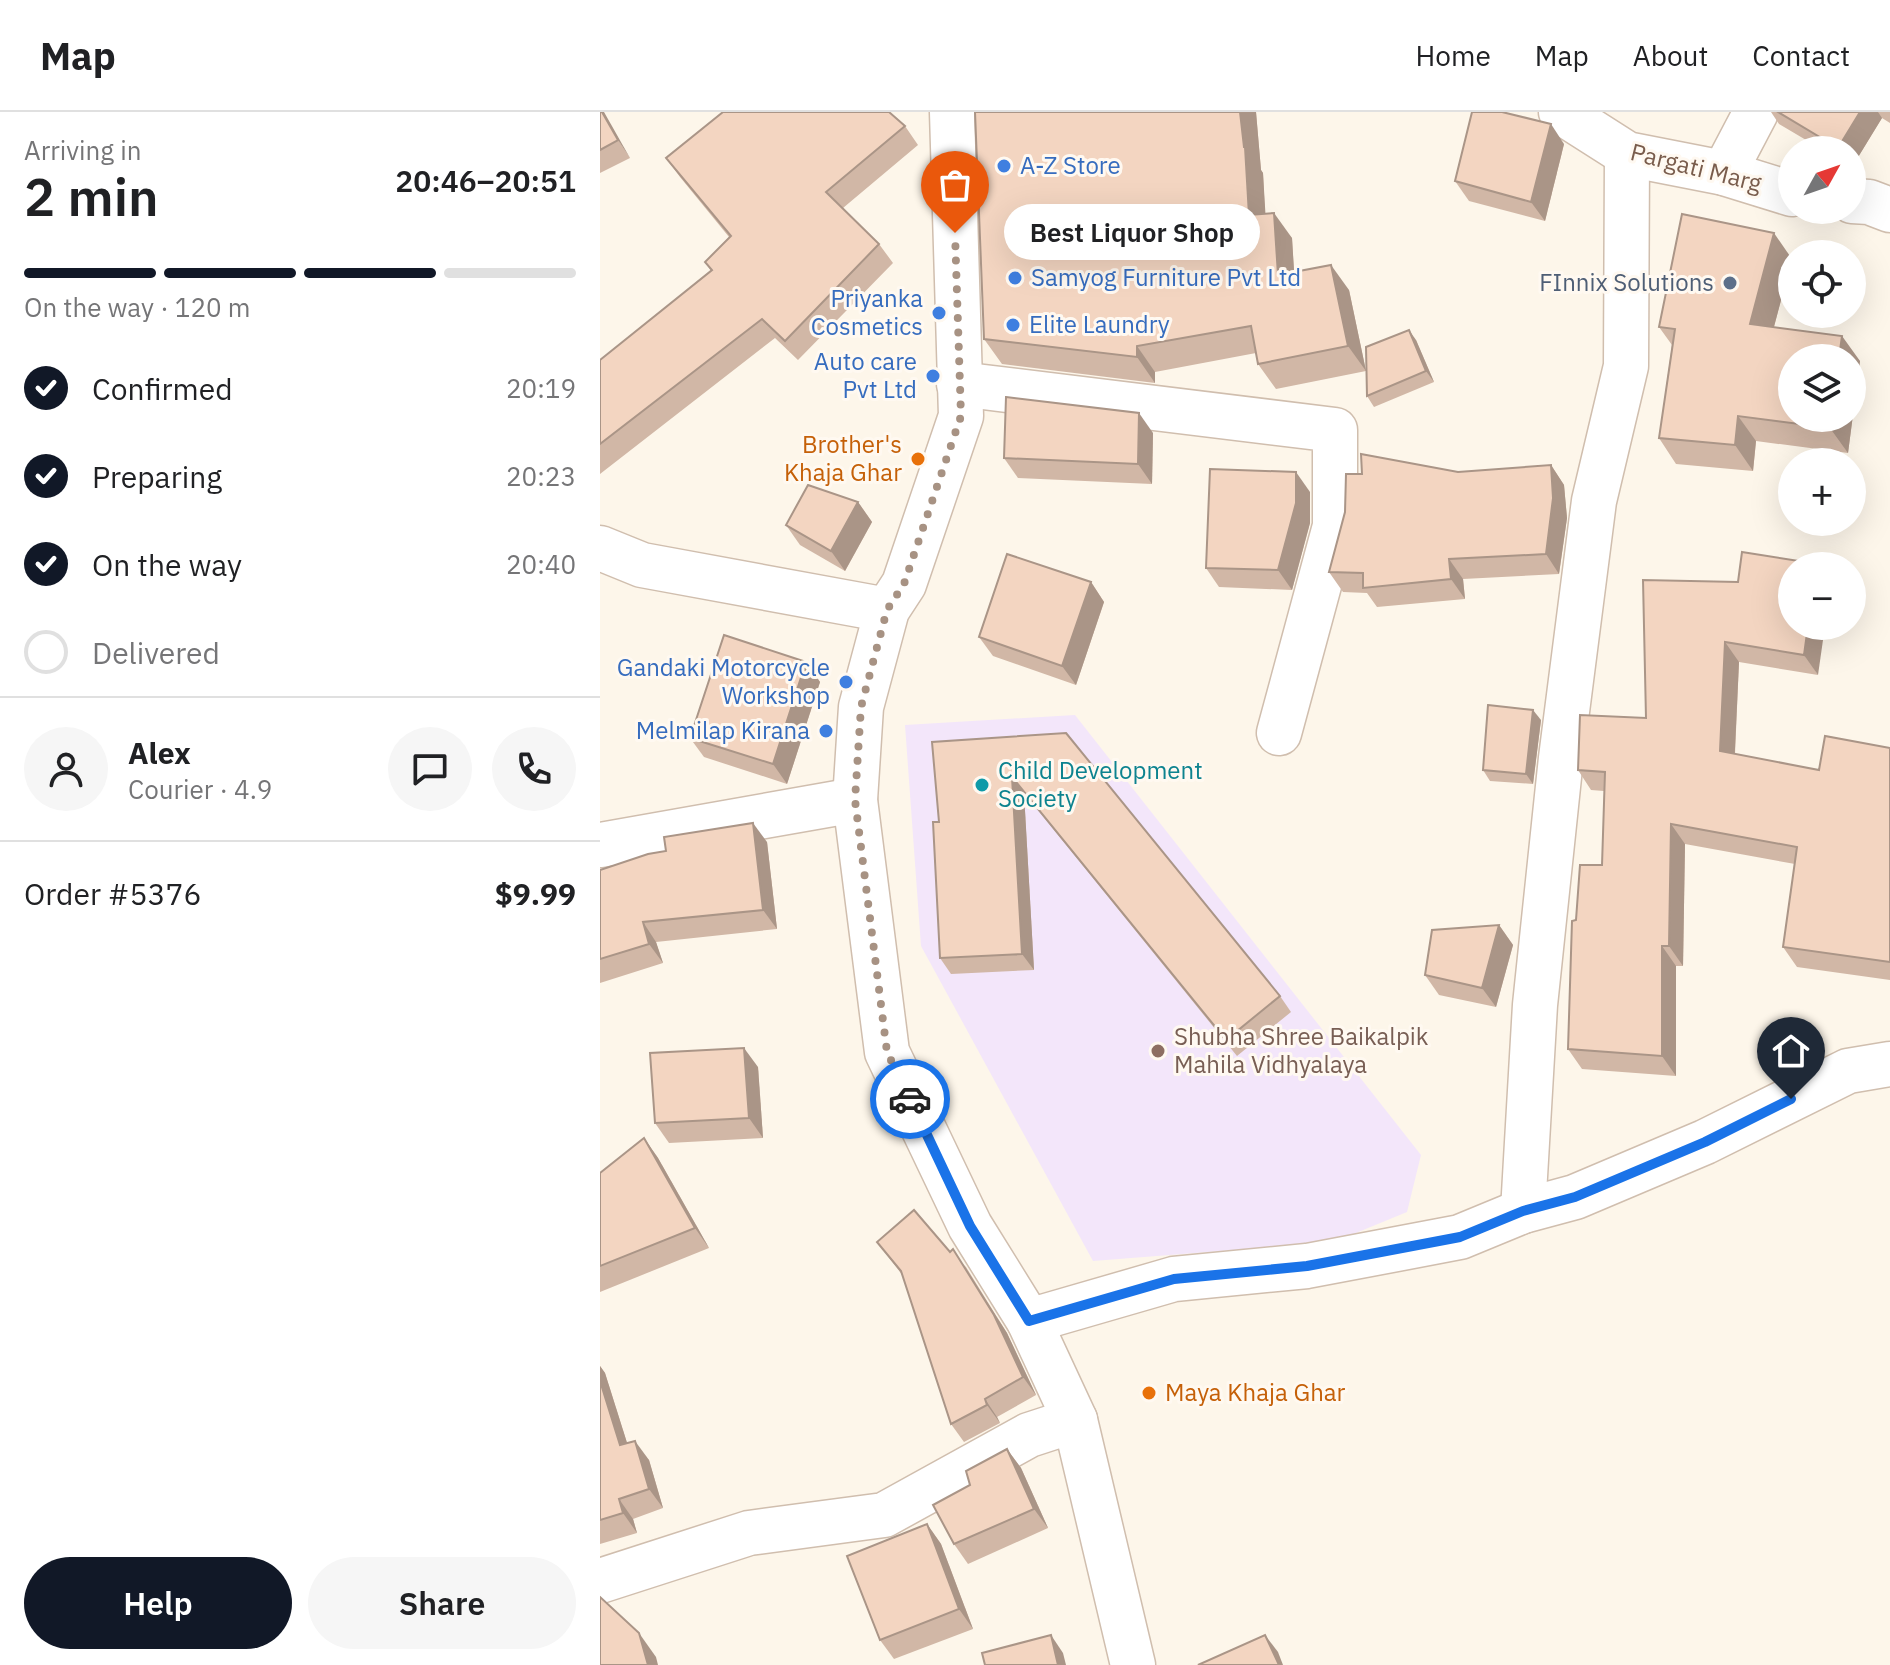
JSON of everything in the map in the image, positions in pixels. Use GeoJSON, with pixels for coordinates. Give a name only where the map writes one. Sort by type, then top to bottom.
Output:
{"type":"FeatureCollection","features":[{"type":"Feature","properties":{"kind":"street"},"geometry":{"type":"LineString","coordinates":[[952,112],[961,416],[904,584],[887,610],[861,707],[855,800],[887,1052],[970,1226],[1029,1321],[1075,1420],[1133,1665]]}},
{"type":"Feature","properties":{"kind":"street","name":"Pargati Marg"},"geometry":{"type":"LineString","coordinates":[[1561,112],[1627,154],[1724,173],[1778,190]]}},
{"type":"Feature","properties":{"kind":"street"},"geometry":{"type":"LineString","coordinates":[[1724,173],[1756,112]]}},
{"type":"Feature","properties":{"kind":"street"},"geometry":{"type":"LineString","coordinates":[[1523,1211],[1535,1005],[1561,758],[1594,501],[1626,366],[1627,154]]}},
{"type":"Feature","properties":{"kind":"street"},"geometry":{"type":"LineString","coordinates":[[1866,202],[1890,210]]}},
{"type":"Feature","properties":{"kind":"street"},"geometry":{"type":"LineString","coordinates":[[959,384],[1335,430],[1335,526],[1279,733]]}},
{"type":"Feature","properties":{"kind":"street"},"geometry":{"type":"LineString","coordinates":[[600,548],[642,565],[887,610]]}},
{"type":"Feature","properties":{"kind":"street"},"geometry":{"type":"LineString","coordinates":[[600,845],[855,800]]}},
{"type":"Feature","properties":{"kind":"street"},"geometry":{"type":"LineString","coordinates":[[1029,1321],[1174,1279],[1307,1266],[1460,1237],[1523,1211],[1575,1197],[1705,1142],[1848,1071],[1890,1064]]}},
{"type":"Feature","properties":{"kind":"street"},"geometry":{"type":"LineString","coordinates":[[600,1581],[749,1533],[884,1515],[1029,1435],[1075,1420]]}},
{"type":"Feature","properties":{"kind":"shaded area","name":"Shubha Shree Baikalpik Mahila Vidhyalaya"},"geometry":{"type":"Polygon","coordinates":[[[1075,715],[1421,1155],[1407,1212],[1334,1242],[1093,1261],[921,946],[905,725],[1075,715]]]}},
{"type":"Feature","properties":{"kind":"building"},"geometry":{"type":"Polygon","coordinates":[[[600,112],[618,140],[600,150],[600,112]]]}},
{"type":"Feature","properties":{"kind":"building"},"geometry":{"type":"Polygon","coordinates":[[[723,112],[889,112],[905,126],[826,192],[879,244],[785,341],[762,319],[600,444],[600,360],[712,270],[705,262],[731,236],[666,158],[723,112]]]}},
{"type":"Feature","properties":{"kind":"building"},"geometry":{"type":"Polygon","coordinates":[[[975,112],[1240,112],[1249,215],[1274,213],[1278,275],[1331,265],[1348,346],[1258,364],[1251,326],[1137,346],[1137,357],[984,339],[975,112]]]}},
{"type":"Feature","properties":{"kind":"building"},"geometry":{"type":"Polygon","coordinates":[[[1472,112],[1502,112],[1551,124],[1531,202],[1455,181],[1472,112]]]}},
{"type":"Feature","properties":{"kind":"building"},"geometry":{"type":"Polygon","coordinates":[[[1778,112],[1860,112],[1845,136],[1818,136],[1778,112]]]}},
{"type":"Feature","properties":{"kind":"building"},"geometry":{"type":"Polygon","coordinates":[[[1682,214],[1774,233],[1750,324],[1842,336],[1841,344],[1778,344],[1778,421],[1738,416],[1735,445],[1659,438],[1675,329],[1659,327],[1682,214]]]}},
{"type":"Feature","properties":{"kind":"building"},"geometry":{"type":"Polygon","coordinates":[[[1409,330],[1426,371],[1367,396],[1366,347],[1409,330]]]}},
{"type":"Feature","properties":{"kind":"building"},"geometry":{"type":"Polygon","coordinates":[[[1006,397],[1139,413],[1138,464],[1004,458],[1006,397]]]}},
{"type":"Feature","properties":{"kind":"building"},"geometry":{"type":"Polygon","coordinates":[[[1361,454],[1458,472],[1551,465],[1553,498],[1546,554],[1449,559],[1451,579],[1363,588],[1363,573],[1329,572],[1345,512],[1346,474],[1362,474],[1361,454]]]}},
{"type":"Feature","properties":{"kind":"building"},"geometry":{"type":"Polygon","coordinates":[[[1210,469],[1296,472],[1296,503],[1278,570],[1206,568],[1210,469]]]}},
{"type":"Feature","properties":{"kind":"building"},"geometry":{"type":"Polygon","coordinates":[[[808,485],[858,502],[831,551],[786,525],[808,485]]]}},
{"type":"Feature","properties":{"kind":"building"},"geometry":{"type":"Polygon","coordinates":[[[1742,552],[1778,558],[1778,640],[1806,640],[1804,655],[1725,642],[1720,751],[1819,770],[1825,736],[1890,748],[1890,962],[1783,947],[1797,847],[1671,824],[1669,946],[1662,946],[1662,1056],[1568,1049],[1572,921],[1576,920],[1580,865],[1602,865],[1605,772],[1578,770],[1580,715],[1646,718],[1643,580],[1738,582],[1742,552]]]}},
{"type":"Feature","properties":{"kind":"building"},"geometry":{"type":"Polygon","coordinates":[[[1007,554],[1091,582],[1062,666],[979,637],[1007,554]]]}},
{"type":"Feature","properties":{"kind":"building"},"geometry":{"type":"Polygon","coordinates":[[[724,635],[806,662],[773,764],[690,738],[724,635]]]}},
{"type":"Feature","properties":{"kind":"building"},"geometry":{"type":"Polygon","coordinates":[[[1488,705],[1533,710],[1526,774],[1483,770],[1488,705]]]}},
{"type":"Feature","properties":{"kind":"building"},"geometry":{"type":"Polygon","coordinates":[[[1066,733],[1280,996],[1226,1040],[1012,777],[1022,954],[940,958],[933,822],[939,822],[932,742],[1066,733]]]}},
{"type":"Feature","properties":{"kind":"building"},"geometry":{"type":"Polygon","coordinates":[[[753,823],[763,910],[643,922],[649,944],[600,959],[600,870],[666,851],[664,837],[753,823]]]}},
{"type":"Feature","properties":{"kind":"building"},"geometry":{"type":"Polygon","coordinates":[[[1499,925],[1482,988],[1425,975],[1432,930],[1499,925]]]}},
{"type":"Feature","properties":{"kind":"building"},"geometry":{"type":"Polygon","coordinates":[[[744,1048],[749,1118],[655,1123],[650,1053],[744,1048]]]}},
{"type":"Feature","properties":{"kind":"building"},"geometry":{"type":"Polygon","coordinates":[[[644,1138],[695,1228],[600,1266],[600,1173],[644,1138]]]}},
{"type":"Feature","properties":{"kind":"building"},"geometry":{"type":"Polygon","coordinates":[[[914,1210],[950,1252],[953,1249],[994,1315],[1023,1377],[985,1399],[987,1405],[951,1424],[901,1271],[877,1242],[914,1210]]]}},
{"type":"Feature","properties":{"kind":"building"},"geometry":{"type":"Polygon","coordinates":[[[600,1381],[620,1445],[635,1441],[649,1489],[619,1499],[623,1513],[600,1520],[600,1381]]]}},
{"type":"Feature","properties":{"kind":"building"},"geometry":{"type":"Polygon","coordinates":[[[1007,1449],[1034,1509],[954,1544],[933,1505],[970,1485],[966,1471],[1007,1449]]]}},
{"type":"Feature","properties":{"kind":"building"},"geometry":{"type":"Polygon","coordinates":[[[927,1524],[959,1609],[880,1640],[847,1556],[927,1524]]]}},
{"type":"Feature","properties":{"kind":"building"},"geometry":{"type":"Polygon","coordinates":[[[600,1597],[639,1633],[648,1665],[600,1665],[600,1597]]]}},
{"type":"Feature","properties":{"kind":"building"},"geometry":{"type":"Polygon","coordinates":[[[1051,1635],[1058,1665],[985,1665],[982,1653],[1051,1635]]]}},
{"type":"Feature","properties":{"kind":"building"},"geometry":{"type":"Polygon","coordinates":[[[1265,1635],[1279,1665],[1198,1665],[1265,1635]]]}},
{"type":"Feature","properties":{"kind":"way so far"},"geometry":{"type":"LineString","coordinates":[[910,1099],[887,1052],[855,800],[861,707],[887,610],[904,584],[961,416],[955,233]]}},
{"type":"Feature","properties":{"kind":"place","name":"A-Z Store"},"geometry":{"type":"Point","coordinates":[1004,166]}},
{"type":"Feature","properties":{"kind":"place","name":"Best Liquor Shop"},"geometry":{"type":"Point","coordinates":[955,233]}},
{"type":"Feature","properties":{"kind":"place","name":"Samyog Furniture Pvt Ltd"},"geometry":{"type":"Point","coordinates":[1015,278]}},
{"type":"Feature","properties":{"kind":"place","name":"FInnix Solutions"},"geometry":{"type":"Point","coordinates":[1730,283]}},
{"type":"Feature","properties":{"kind":"place","name":"Priyanka Cosmetics"},"geometry":{"type":"Point","coordinates":[939,313]}},
{"type":"Feature","properties":{"kind":"place","name":"Elite Laundry"},"geometry":{"type":"Point","coordinates":[1013,325]}},
{"type":"Feature","properties":{"kind":"place","name":"Auto care Pvt Ltd"},"geometry":{"type":"Point","coordinates":[933,376]}},
{"type":"Feature","properties":{"kind":"place","name":"Brother's Khaja Ghar"},"geometry":{"type":"Point","coordinates":[918,459]}},
{"type":"Feature","properties":{"kind":"place","name":"Gandaki Motorcycle Workshop"},"geometry":{"type":"Point","coordinates":[846,682]}},
{"type":"Feature","properties":{"kind":"place","name":"Melmilap Kirana"},"geometry":{"type":"Point","coordinates":[826,731]}},
{"type":"Feature","properties":{"kind":"place","name":"Child Development Society"},"geometry":{"type":"Point","coordinates":[982,785]}},
{"type":"Feature","properties":{"kind":"place","name":"Shubha Shree Baikalpik Mahila Vidhyalaya"},"geometry":{"type":"Point","coordinates":[1158,1051]}},
{"type":"Feature","properties":{"kind":"place","name":"Maya Khaja Ghar"},"geometry":{"type":"Point","coordinates":[1149,1393]}},
{"type":"Feature","properties":{"kind":"route"},"geometry":{"type":"LineString","coordinates":[[910,1099],[970,1226],[1029,1321],[1174,1279],[1307,1266],[1460,1237],[1523,1211],[1575,1197],[1705,1142],[1791,1099]]}}]}
